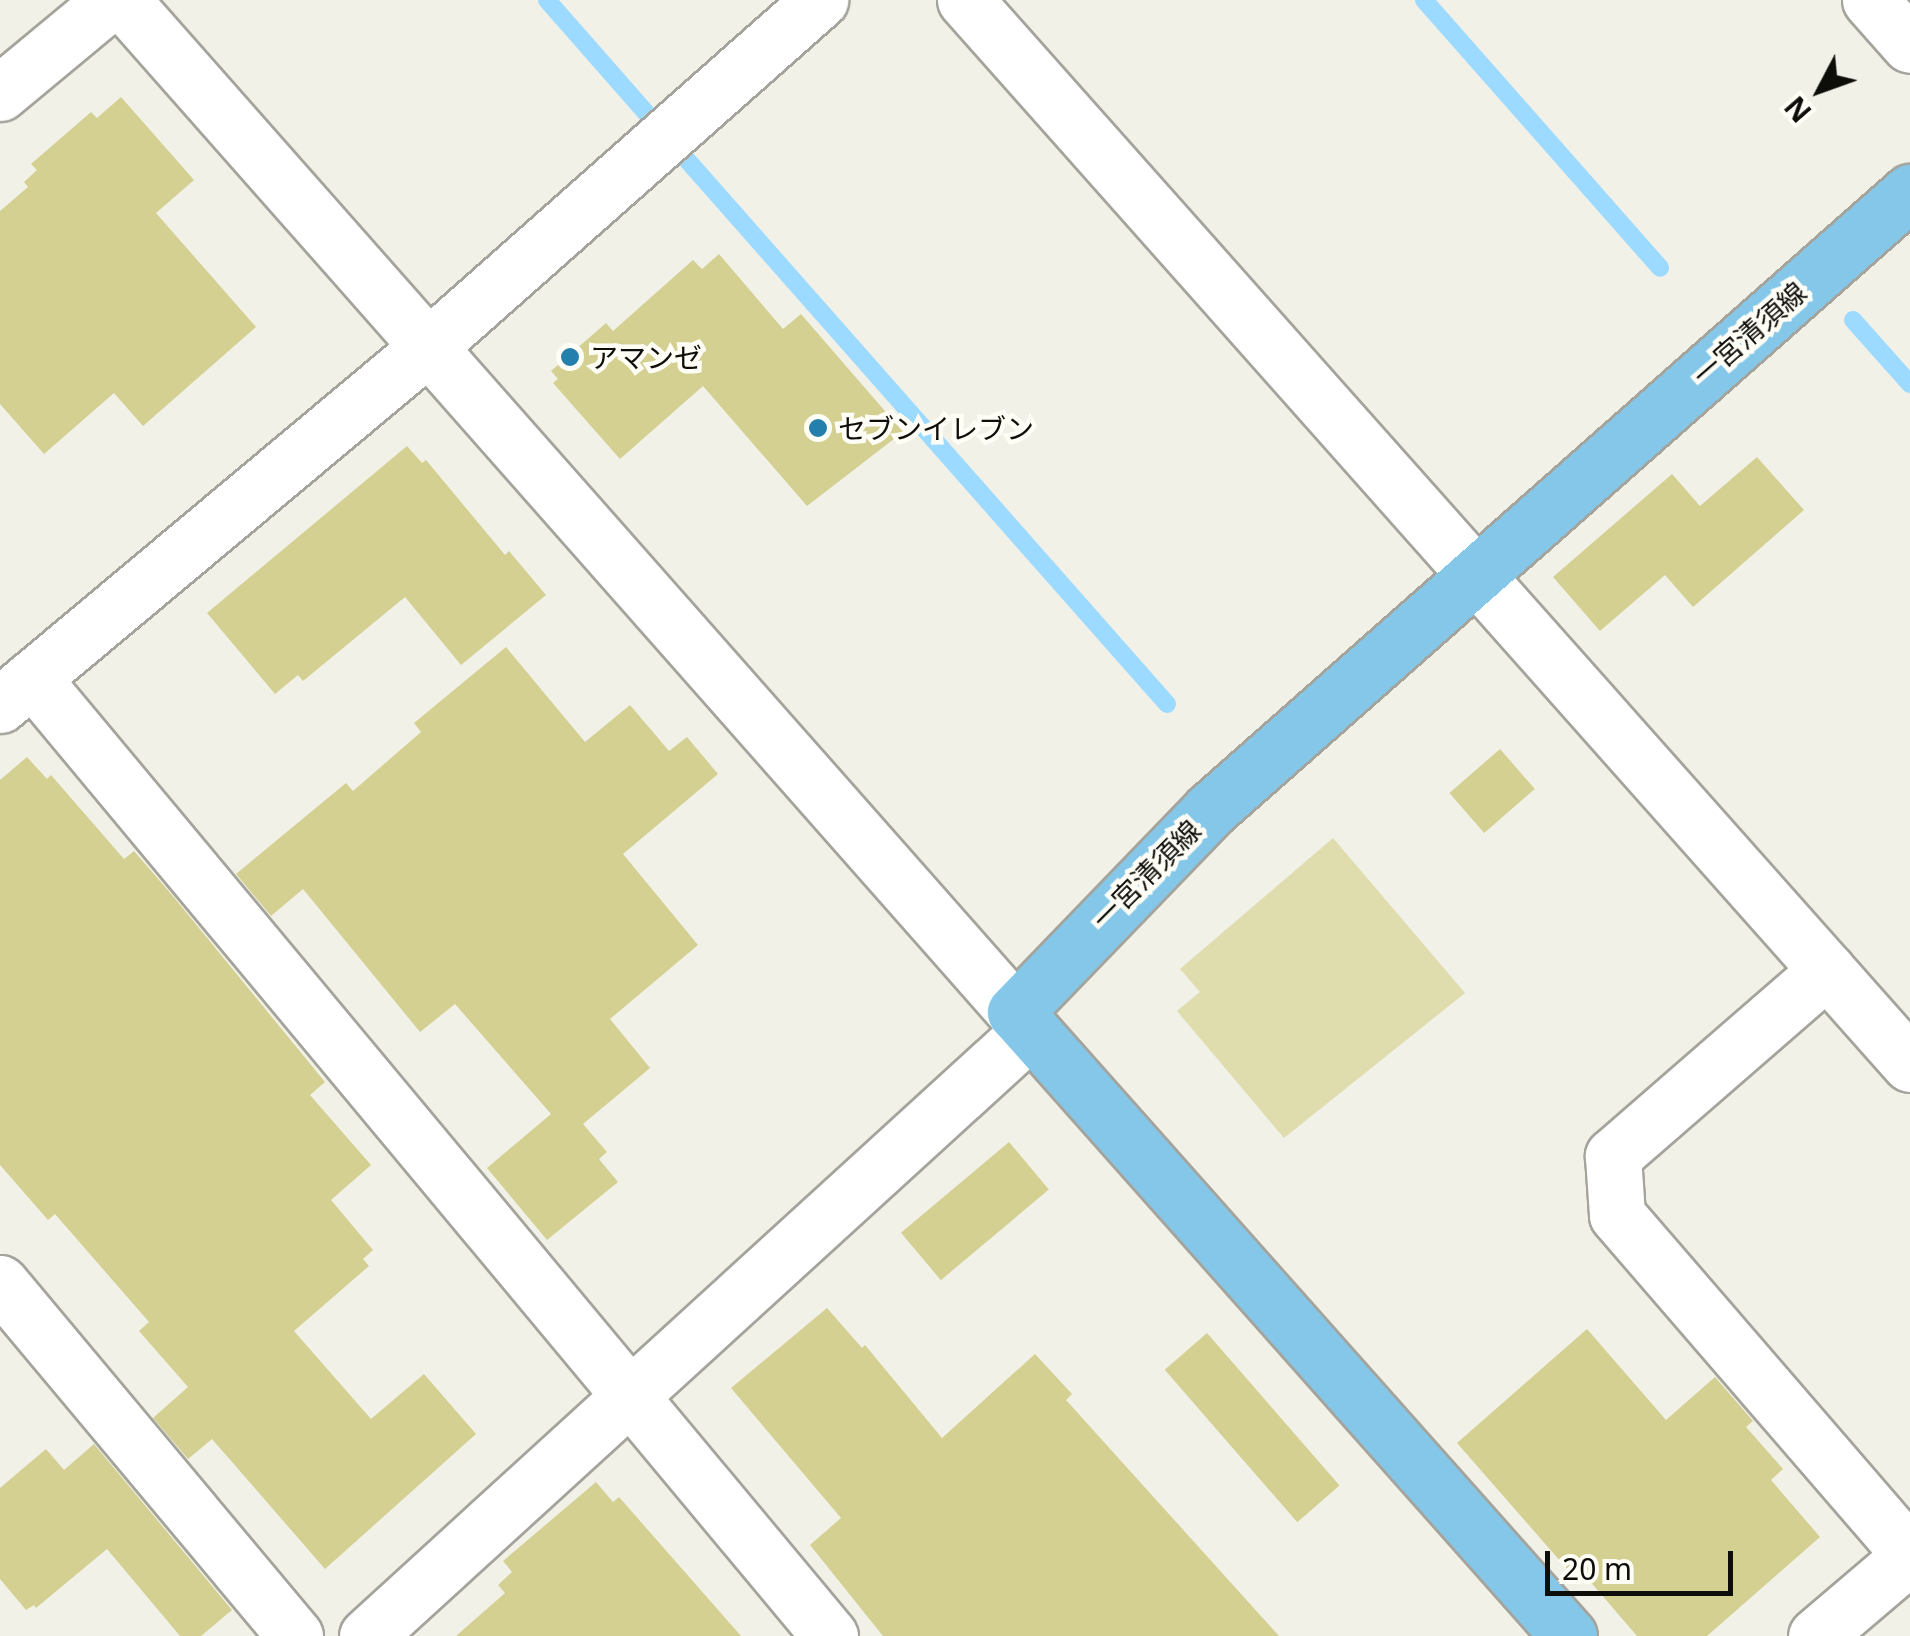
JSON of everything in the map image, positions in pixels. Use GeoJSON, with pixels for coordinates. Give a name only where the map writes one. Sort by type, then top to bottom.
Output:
{"type":"FeatureCollection","features":[{"type":"Feature","properties":{"kind":"main road","name":"一宮清須線"},"geometry":{"type":"LineString","coordinates":[[1023,1021],[1210,810],[1910,192]]}},
{"type":"Feature","properties":{"kind":"main road"},"geometry":{"type":"LineString","coordinates":[[1023,1021],[1570,1636]]}},
{"type":"Feature","properties":{"kind":"street"},"geometry":{"type":"LineString","coordinates":[[0,93],[112,0]]}},
{"type":"Feature","properties":{"kind":"street"},"geometry":{"type":"LineString","coordinates":[[122,0],[1023,1021],[628,1398],[367,1636]]}},
{"type":"Feature","properties":{"kind":"street"},"geometry":{"type":"LineString","coordinates":[[820,0],[428,347],[16,692],[830,1636]]}},
{"type":"Feature","properties":{"kind":"street"},"geometry":{"type":"LineString","coordinates":[[965,0],[1910,1064]]}},
{"type":"Feature","properties":{"kind":"street"},"geometry":{"type":"LineString","coordinates":[[1870,0],[1910,45]]}},
{"type":"Feature","properties":{"kind":"street"},"geometry":{"type":"LineString","coordinates":[[1816,1636],[1910,1555],[1617,1216],[1613,1156],[1827,970]]}},
{"type":"Feature","properties":{"kind":"street"},"geometry":{"type":"LineString","coordinates":[[0,1283],[295,1636]]}},
{"type":"Feature","properties":{"kind":"shaded area"},"geometry":{"type":"Polygon","coordinates":[[[1333,838],[1465,993],[1284,1138],[1177,1011],[1200,992],[1180,969],[1333,838]]]}},
{"type":"Feature","properties":{"kind":"building"},"geometry":{"type":"Polygon","coordinates":[[[121,97],[194,180],[156,213],[256,327],[143,426],[114,393],[44,454],[0,404],[0,211],[28,187],[24,182],[37,170],[31,164],[91,112],[97,118],[121,97]]]}},
{"type":"Feature","properties":{"kind":"building"},"geometry":{"type":"Polygon","coordinates":[[[719,254],[783,329],[801,314],[903,432],[807,506],[703,386],[620,459],[553,383],[558,379],[551,371],[606,323],[613,331],[693,260],[702,269],[719,254]]]}},
{"type":"Feature","properties":{"kind":"building"},"geometry":{"type":"Polygon","coordinates":[[[407,446],[422,463],[426,460],[505,555],[509,551],[546,595],[461,665],[405,597],[303,681],[298,675],[275,694],[207,613],[407,446]]]}},
{"type":"Feature","properties":{"kind":"building"},"geometry":{"type":"Polygon","coordinates":[[[1757,457],[1804,510],[1693,607],[1665,575],[1600,631],[1553,577],[1672,474],[1700,506],[1757,457]]]}},
{"type":"Feature","properties":{"kind":"building"},"geometry":{"type":"Polygon","coordinates":[[[506,647],[585,742],[630,705],[669,751],[687,737],[718,774],[623,854],[698,945],[610,1019],[650,1068],[583,1124],[607,1152],[599,1159],[618,1182],[547,1240],[487,1168],[551,1114],[455,1004],[420,1032],[303,889],[271,916],[236,874],[346,783],[353,791],[421,732],[414,723],[506,647]]]}},
{"type":"Feature","properties":{"kind":"building"},"geometry":{"type":"Polygon","coordinates":[[[1500,749],[1535,789],[1484,833],[1449,793],[1500,749]]]}},
{"type":"Feature","properties":{"kind":"building"},"geometry":{"type":"Polygon","coordinates":[[[27,757],[47,779],[51,775],[124,859],[134,851],[172,895],[325,1082],[310,1095],[371,1165],[331,1200],[373,1250],[363,1259],[369,1266],[294,1331],[371,1419],[424,1374],[476,1434],[325,1569],[212,1439],[188,1459],[153,1418],[188,1387],[139,1331],[149,1322],[55,1214],[48,1220],[0,1165],[0,780],[27,757]]]}},
{"type":"Feature","properties":{"kind":"building"},"geometry":{"type":"Polygon","coordinates":[[[1009,1142],[1049,1189],[941,1280],[901,1233],[1009,1142]]]}},
{"type":"Feature","properties":{"kind":"building"},"geometry":{"type":"Polygon","coordinates":[[[827,1308],[862,1348],[865,1345],[942,1438],[1035,1354],[1072,1394],[1066,1400],[1279,1636],[883,1636],[810,1545],[841,1518],[731,1388],[827,1308]]]}},
{"type":"Feature","properties":{"kind":"building"},"geometry":{"type":"Polygon","coordinates":[[[1587,1329],[1666,1420],[1715,1377],[1753,1421],[1746,1427],[1783,1469],[1771,1480],[1820,1537],[1707,1636],[1637,1636],[1582,1572],[1575,1578],[1457,1443],[1587,1329]]]}},
{"type":"Feature","properties":{"kind":"building"},"geometry":{"type":"Polygon","coordinates":[[[1207,1333],[1340,1485],[1297,1522],[1165,1370],[1207,1333]]]}},
{"type":"Feature","properties":{"kind":"building"},"geometry":{"type":"Polygon","coordinates":[[[94,1444],[232,1610],[201,1636],[180,1636],[107,1549],[36,1608],[34,1605],[26,1610],[0,1579],[0,1488],[46,1449],[64,1470],[94,1444]]]}},
{"type":"Feature","properties":{"kind":"building"},"geometry":{"type":"Polygon","coordinates":[[[596,1482],[613,1502],[619,1497],[741,1636],[456,1636],[505,1593],[498,1585],[512,1572],[503,1561],[596,1482]]]}},
{"type":"Feature","properties":{"kind":"waterway"},"geometry":{"type":"LineString","coordinates":[[547,0],[647,114]]}},
{"type":"Feature","properties":{"kind":"waterway"},"geometry":{"type":"LineString","coordinates":[[1424,0],[1660,268]]}},
{"type":"Feature","properties":{"kind":"waterway"},"geometry":{"type":"LineString","coordinates":[[688,161],[1167,704]]}},
{"type":"Feature","properties":{"kind":"waterway"},"geometry":{"type":"LineString","coordinates":[[1853,320],[1910,384]]}},
{"type":"Feature","properties":{"kind":"place","name":"アマンゼ"},"geometry":{"type":"Point","coordinates":[570,357]}},
{"type":"Feature","properties":{"kind":"place","name":"セブンイレブン"},"geometry":{"type":"Point","coordinates":[818,428]}}]}
